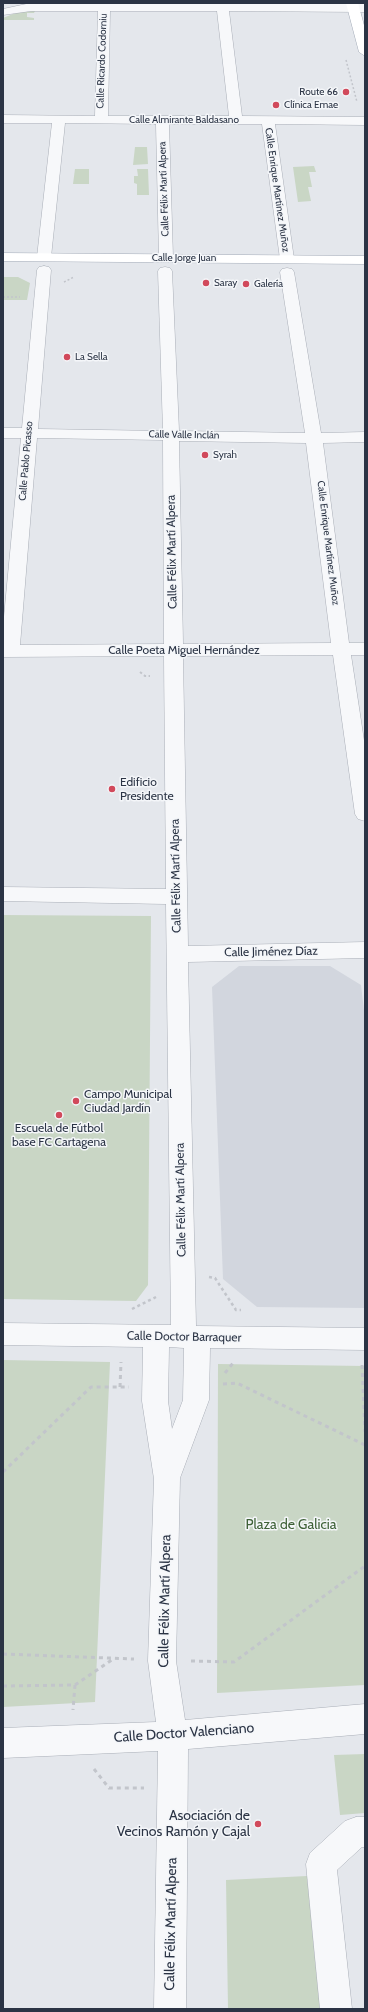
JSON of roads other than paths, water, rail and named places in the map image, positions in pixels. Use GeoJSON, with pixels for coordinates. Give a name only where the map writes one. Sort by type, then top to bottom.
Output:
{"type":"FeatureCollection","features":[{"type":"Feature","properties":{"kind":"main road"},"geometry":{"type":"LineString","coordinates":[[357,7],[365,52]]}},
{"type":"Feature","properties":{"kind":"main road","name":"Calle Jorge Juan"},"geometry":{"type":"LineString","coordinates":[[3,257],[44,264]]}},
{"type":"Feature","properties":{"kind":"main road","name":"Calle Jorge Juan"},"geometry":{"type":"LineString","coordinates":[[287,266],[365,260]]}},
{"type":"Feature","properties":{"kind":"main road","name":"Calle Jorge Juan"},"geometry":{"type":"LineString","coordinates":[[3,270],[44,264],[287,266],[365,273]]}},
{"type":"Feature","properties":{"kind":"street"},"geometry":{"type":"LineString","coordinates":[[4,13],[12,7],[14,3]]}},
{"type":"Feature","properties":{"kind":"street"},"geometry":{"type":"LineString","coordinates":[[4,13],[26,7],[104,5],[357,7]]}},
{"type":"Feature","properties":{"kind":"street","name":"Calle Ricardo Codorniu"},"geometry":{"type":"LineString","coordinates":[[101,120],[104,5]]}},
{"type":"Feature","properties":{"kind":"street"},"geometry":{"type":"LineString","coordinates":[[223,6],[236,120]]}},
{"type":"Feature","properties":{"kind":"street","name":"Calle Almirante Baldasano"},"geometry":{"type":"LineString","coordinates":[[3,119],[365,121]]}},
{"type":"Feature","properties":{"kind":"street","name":"Calle Pablo Picasso"},"geometry":{"type":"LineString","coordinates":[[7,651],[59,120]]}},
{"type":"Feature","properties":{"kind":"street","name":"Calle Félix Martí Alpera"},"geometry":{"type":"LineString","coordinates":[[162,120],[171,435],[177,954],[190,1337],[196,1388],[196,1400],[167,1480]]}},
{"type":"Feature","properties":{"kind":"street","name":"Calle Enrique Martínez Muñoz"},"geometry":{"type":"LineString","coordinates":[[268,120],[287,266],[314,438],[341,649],[365,814]]}},
{"type":"Feature","properties":{"kind":"street","name":"Calle Valle Inclán"},"geometry":{"type":"LineString","coordinates":[[3,433],[314,438],[365,437]]}},
{"type":"Feature","properties":{"kind":"street","name":"Calle Poeta Miguel Hernández"},"geometry":{"type":"LineString","coordinates":[[7,651],[365,649]]}},
{"type":"Feature","properties":{"kind":"street"},"geometry":{"type":"LineString","coordinates":[[3,894],[176,897]]}},
{"type":"Feature","properties":{"kind":"street","name":"Calle Jiménez Díaz"},"geometry":{"type":"LineString","coordinates":[[177,954],[365,950]]}},
{"type":"Feature","properties":{"kind":"street","name":"Calle Doctor Barraquer"},"geometry":{"type":"LineString","coordinates":[[3,1334],[363,1339]]}},
{"type":"Feature","properties":{"kind":"street","name":"Calle Félix Martí Alpera"},"geometry":{"type":"LineString","coordinates":[[156,1336],[155,1401],[167,1480],[162,1661],[173,1736],[170,2009]]}},
{"type":"Feature","properties":{"kind":"street","name":"Calle Doctor Valenciano"},"geometry":{"type":"LineString","coordinates":[[3,1743],[173,1736],[365,1719]]}},
{"type":"Feature","properties":{"kind":"street"},"geometry":{"type":"LineString","coordinates":[[336,2009],[321,1864],[356,1832],[365,1832]]}},
{"type":"Feature","properties":{"kind":"place","name":"Route 66"},"geometry":{"type":"Point","coordinates":[346,92]}},
{"type":"Feature","properties":{"kind":"place","name":"Clínica Emae"},"geometry":{"type":"Point","coordinates":[276,105]}},
{"type":"Feature","properties":{"kind":"place","name":"Saray"},"geometry":{"type":"Point","coordinates":[206,283]}},
{"type":"Feature","properties":{"kind":"place","name":"Galería"},"geometry":{"type":"Point","coordinates":[246,284]}},
{"type":"Feature","properties":{"kind":"place","name":"La Sella"},"geometry":{"type":"Point","coordinates":[67,357]}},
{"type":"Feature","properties":{"kind":"place","name":"Syrah"},"geometry":{"type":"Point","coordinates":[205,455]}},
{"type":"Feature","properties":{"kind":"place","name":"Edificio Presidente"},"geometry":{"type":"Point","coordinates":[112,789]}},
{"type":"Feature","properties":{"kind":"place","name":"Campo Municipal Ciudad Jardín"},"geometry":{"type":"Point","coordinates":[76,1101]}},
{"type":"Feature","properties":{"kind":"place","name":"Escuela de Fútbol base FC Cartagena"},"geometry":{"type":"Point","coordinates":[59,1115]}},
{"type":"Feature","properties":{"kind":"place","name":"Asociación de Vecinos Ramón y Cajal"},"geometry":{"type":"Point","coordinates":[258,1824]}},
{"type":"Feature","properties":{"kind":"park label","name":"Plaza de Galicia"},"geometry":{"type":"Point","coordinates":[291,1525]}}]}
